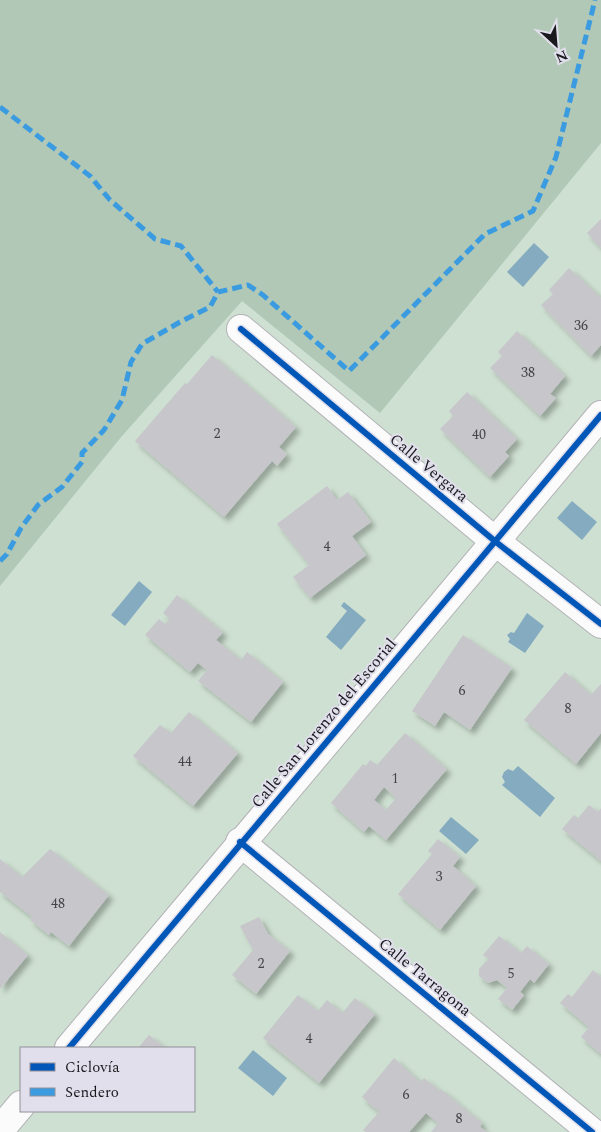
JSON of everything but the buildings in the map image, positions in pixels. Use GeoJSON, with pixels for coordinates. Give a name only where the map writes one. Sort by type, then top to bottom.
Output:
{"type":"FeatureCollection","features":[{"type":"Feature","properties":{"kind":"street","name":"Calle Vergara"},"geometry":{"type":"LineString","coordinates":[[241,329],[496,542],[601,624]]}},
{"type":"Feature","properties":{"kind":"street","name":"Calle San Lorenzo del Escorial"},"geometry":{"type":"LineString","coordinates":[[70,1047],[240,842],[496,542],[601,415]]}},
{"type":"Feature","properties":{"kind":"street","name":"Calle Tarragona"},"geometry":{"type":"LineString","coordinates":[[240,842],[592,1132]]}},
{"type":"Feature","properties":{"kind":"street"},"geometry":{"type":"LineString","coordinates":[[0,1130],[20,1106]]}},
{"type":"Feature","properties":{"kind":"green space"},"geometry":{"type":"Polygon","coordinates":[[[0,0],[601,0],[601,1132],[0,1132],[0,0]]]}},
{"type":"Feature","properties":{"kind":"green space"},"geometry":{"type":"Polygon","coordinates":[[[0,0],[601,0],[601,143],[380,413],[242,301],[122,436],[0,586],[0,0]]]}},
{"type":"Feature","properties":{"kind":"water"},"geometry":{"type":"Polygon","coordinates":[[[534,243],[549,257],[523,287],[507,272],[534,243]]]}},
{"type":"Feature","properties":{"kind":"water"},"geometry":{"type":"Polygon","coordinates":[[[572,501],[597,522],[582,540],[557,518],[572,501]]]}},
{"type":"Feature","properties":{"kind":"water"},"geometry":{"type":"Polygon","coordinates":[[[139,581],[152,592],[125,626],[111,615],[139,581]]]}},
{"type":"Feature","properties":{"kind":"water"},"geometry":{"type":"Polygon","coordinates":[[[344,602],[366,620],[341,650],[326,637],[347,611],[341,606],[344,602]]]}},
{"type":"Feature","properties":{"kind":"water"},"geometry":{"type":"Polygon","coordinates":[[[527,613],[544,626],[525,653],[508,642],[510,639],[507,635],[511,632],[514,633],[527,613]]]}},
{"type":"Feature","properties":{"kind":"water"},"geometry":{"type":"Polygon","coordinates":[[[518,766],[555,798],[540,817],[502,785],[505,782],[502,777],[504,772],[508,769],[513,771],[518,766]]]}},
{"type":"Feature","properties":{"kind":"water"},"geometry":{"type":"Polygon","coordinates":[[[451,817],[479,840],[466,854],[439,831],[451,817]]]}},
{"type":"Feature","properties":{"kind":"water"},"geometry":{"type":"Polygon","coordinates":[[[253,1050],[287,1078],[273,1096],[238,1068],[253,1050]]]}},
{"type":"Feature","properties":{"kind":"marked path"},"geometry":{"type":"LineString","coordinates":[[0,561],[7,554],[21,528],[38,505],[62,487],[82,462],[82,453],[104,430],[122,400],[131,362],[142,344],[210,307],[218,292],[248,285],[263,295],[349,371],[485,234],[533,211],[556,157],[595,0]]}},
{"type":"Feature","properties":{"kind":"marked path"},"geometry":{"type":"LineString","coordinates":[[0,107],[90,176],[110,200],[155,239],[181,246],[218,292]]}},
{"type":"Feature","properties":{"kind":"cycle path"},"geometry":{"type":"LineString","coordinates":[[241,329],[496,542],[601,624]]}},
{"type":"Feature","properties":{"kind":"cycle path"},"geometry":{"type":"LineString","coordinates":[[70,1047],[601,415]]}},
{"type":"Feature","properties":{"kind":"cycle path"},"geometry":{"type":"LineString","coordinates":[[240,842],[592,1132]]}}]}
